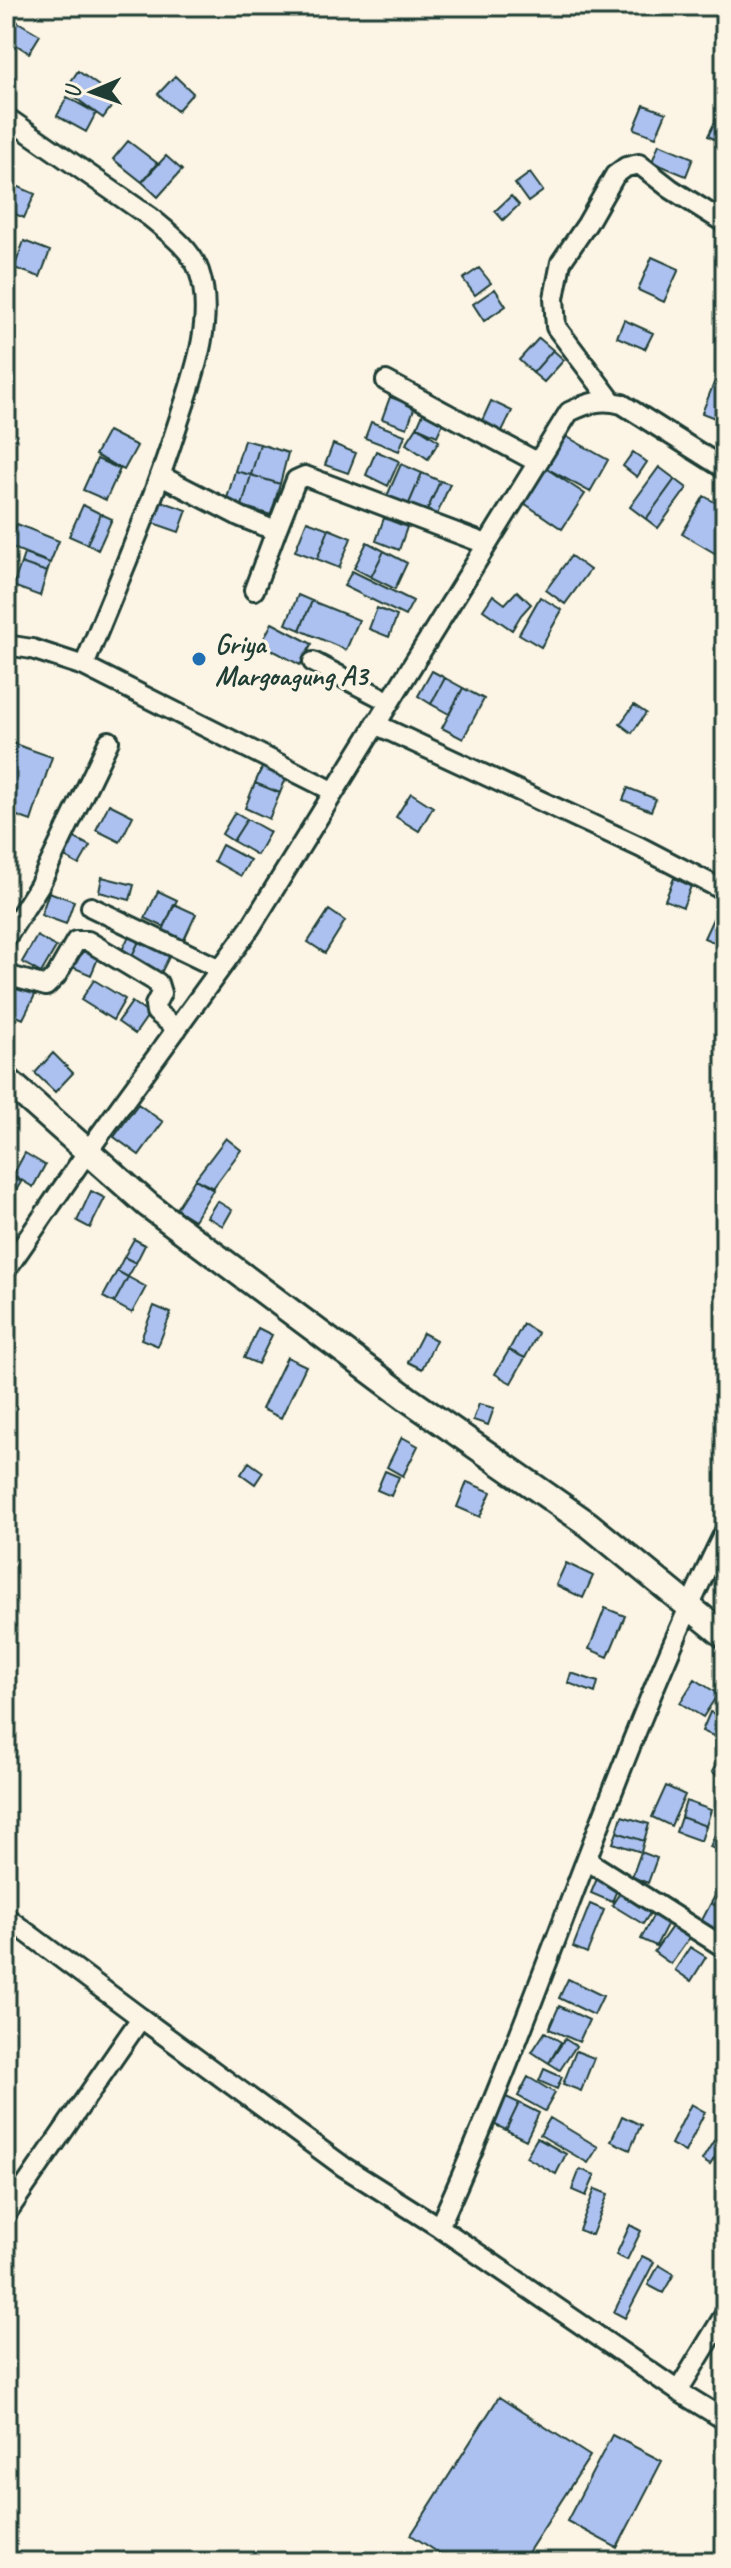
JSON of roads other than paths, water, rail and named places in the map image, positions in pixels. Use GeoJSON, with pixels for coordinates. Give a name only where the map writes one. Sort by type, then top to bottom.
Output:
{"type":"FeatureCollection","features":[{"type":"Feature","properties":{"kind":"street"},"geometry":{"type":"LineString","coordinates":[[6,117],[150,217],[188,252],[199,272],[205,317],[198,362],[161,476],[84,666]]}},
{"type":"Feature","properties":{"kind":"street"},"geometry":{"type":"LineString","coordinates":[[611,400],[556,327],[554,298],[561,262],[615,175],[626,167],[639,164],[671,189],[725,223]]}},
{"type":"Feature","properties":{"kind":"street"},"geometry":{"type":"LineString","coordinates":[[386,381],[537,462]]}},
{"type":"Feature","properties":{"kind":"street"},"geometry":{"type":"LineString","coordinates":[[6,1270],[250,928],[569,412],[588,402],[611,400],[622,404],[725,469]]}},
{"type":"Feature","properties":{"kind":"street"},"geometry":{"type":"LineString","coordinates":[[161,476],[241,517],[276,531]]}},
{"type":"Feature","properties":{"kind":"street"},"geometry":{"type":"LineString","coordinates":[[254,590],[296,480],[305,476],[486,544]]}},
{"type":"Feature","properties":{"kind":"street"},"geometry":{"type":"LineString","coordinates":[[6,645],[32,649],[84,666],[333,791]]}},
{"type":"Feature","properties":{"kind":"street"},"geometry":{"type":"LineString","coordinates":[[313,662],[388,701]]}},
{"type":"Feature","properties":{"kind":"street"},"geometry":{"type":"LineString","coordinates":[[375,724],[640,847],[725,891]]}},
{"type":"Feature","properties":{"kind":"street"},"geometry":{"type":"LineString","coordinates":[[6,938],[39,886],[109,741]]}},
{"type":"Feature","properties":{"kind":"street"},"geometry":{"type":"LineString","coordinates":[[91,907],[220,969]]}},
{"type":"Feature","properties":{"kind":"street"},"geometry":{"type":"LineString","coordinates":[[6,975],[46,986],[56,976],[76,941],[88,941],[158,983],[161,993],[155,1005],[156,1012],[177,1029]]}},
{"type":"Feature","properties":{"kind":"street"},"geometry":{"type":"LineString","coordinates":[[6,1079],[148,1205],[408,1399],[588,1524],[725,1636]]}},
{"type":"Feature","properties":{"kind":"street"},"geometry":{"type":"LineString","coordinates":[[439,2227],[477,2144],[608,1803],[688,1607],[725,1531]]}},
{"type":"Feature","properties":{"kind":"street"},"geometry":{"type":"LineString","coordinates":[[588,1861],[725,1948]]}},
{"type":"Feature","properties":{"kind":"street"},"geometry":{"type":"LineString","coordinates":[[6,1917],[344,2167],[439,2227],[725,2420]]}},
{"type":"Feature","properties":{"kind":"street"},"geometry":{"type":"LineString","coordinates":[[6,2214],[141,2018]]}},
{"type":"Feature","properties":{"kind":"street"},"geometry":{"type":"LineString","coordinates":[[678,2391],[725,2314]]}},
{"type":"Feature","properties":{"kind":"place","name":"Griya Margoagung A3"},"geometry":{"type":"Point","coordinates":[199,659]}}]}
